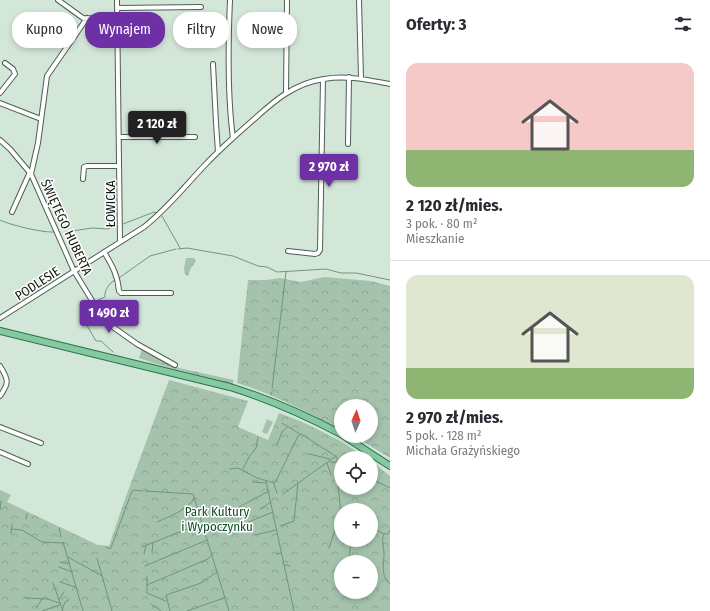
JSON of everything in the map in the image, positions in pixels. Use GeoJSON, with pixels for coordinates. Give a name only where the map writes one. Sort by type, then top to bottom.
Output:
{"type":"FeatureCollection","features":[{"type":"Feature","properties":{"kind":"main road"},"geometry":{"type":"LineString","coordinates":[[0,331],[230,387],[294,411],[334,431]]}},
{"type":"Feature","properties":{"kind":"main road"},"geometry":{"type":"LineString","coordinates":[[355,443],[390,466]]}},
{"type":"Feature","properties":{"kind":"street"},"geometry":{"type":"LineString","coordinates":[[58,0],[85,18]]}},
{"type":"Feature","properties":{"kind":"street","name":"ŁOWICKA"},"geometry":{"type":"LineString","coordinates":[[117,0],[117,12]]}},
{"type":"Feature","properties":{"kind":"street"},"geometry":{"type":"LineString","coordinates":[[230,0],[229,58],[233,138]]}},
{"type":"Feature","properties":{"kind":"street"},"geometry":{"type":"LineString","coordinates":[[286,92],[287,0]]}},
{"type":"Feature","properties":{"kind":"street"},"geometry":{"type":"LineString","coordinates":[[359,0],[361,78]]}},
{"type":"Feature","properties":{"kind":"street"},"geometry":{"type":"LineString","coordinates":[[117,8],[201,7]]}},
{"type":"Feature","properties":{"kind":"street"},"geometry":{"type":"LineString","coordinates":[[30,173],[36,155],[47,76],[85,21]]}},
{"type":"Feature","properties":{"kind":"street","name":"ŁOWICKA"},"geometry":{"type":"LineString","coordinates":[[117,48],[120,242]]}},
{"type":"Feature","properties":{"kind":"street"},"geometry":{"type":"LineString","coordinates":[[0,94],[15,74],[13,69],[4,63]]}},
{"type":"Feature","properties":{"kind":"street"},"geometry":{"type":"LineString","coordinates":[[213,64],[218,152]]}},
{"type":"Feature","properties":{"kind":"street"},"geometry":{"type":"LineString","coordinates":[[348,144],[349,77]]}},
{"type":"Feature","properties":{"kind":"street","name":"PODLESIE"},"geometry":{"type":"LineString","coordinates":[[0,318],[144,227],[158,216],[218,152],[267,107],[286,92],[304,84],[323,79],[349,77],[390,84]]}},
{"type":"Feature","properties":{"kind":"street"},"geometry":{"type":"LineString","coordinates":[[288,251],[315,254],[320,250],[323,79]]}},
{"type":"Feature","properties":{"kind":"street"},"geometry":{"type":"LineString","coordinates":[[0,103],[41,119]]}},
{"type":"Feature","properties":{"kind":"street"},"geometry":{"type":"LineString","coordinates":[[119,137],[195,137]]}},
{"type":"Feature","properties":{"kind":"street","name":"ŚWIĘTEGO HUBERTA"},"geometry":{"type":"LineString","coordinates":[[0,140],[10,149],[30,173],[74,271],[100,313],[108,323],[137,344],[175,365]]}},
{"type":"Feature","properties":{"kind":"street","name":"ŁOWICKA"},"geometry":{"type":"LineString","coordinates":[[83,179],[84,167],[119,166]]}},
{"type":"Feature","properties":{"kind":"street","name":"ŚWIĘTEGO HUBERTA"},"geometry":{"type":"LineString","coordinates":[[12,212],[30,173]]}},
{"type":"Feature","properties":{"kind":"street"},"geometry":{"type":"LineString","coordinates":[[104,252],[115,271],[119,291],[121,293],[171,293]]}},
{"type":"Feature","properties":{"kind":"street"},"geometry":{"type":"LineString","coordinates":[[0,366],[8,382],[0,396]]}},
{"type":"Feature","properties":{"kind":"street"},"geometry":{"type":"LineString","coordinates":[[0,427],[40,443]]}},
{"type":"Feature","properties":{"kind":"street"},"geometry":{"type":"LineString","coordinates":[[0,452],[28,464]]}},
{"type":"Feature","properties":{"kind":"green space"},"geometry":{"type":"Polygon","coordinates":[[[186,258],[194,258],[196,261],[188,276],[185,274],[184,269],[186,258]]]}},
{"type":"Feature","properties":{"kind":"green space"},"geometry":{"type":"Polygon","coordinates":[[[324,277],[371,281],[390,286],[390,458],[365,443],[378,443],[378,399],[334,399],[334,426],[277,398],[237,383],[248,280],[280,278],[301,282],[324,277]]]}},
{"type":"Feature","properties":{"kind":"green space"},"geometry":{"type":"Polygon","coordinates":[[[142,349],[179,368],[234,380],[233,384],[139,358],[142,349]]]}},
{"type":"Feature","properties":{"kind":"green space","name":"Park Kultury i Wypoczynku"},"geometry":{"type":"Polygon","coordinates":[[[169,380],[248,401],[238,427],[268,440],[279,413],[324,432],[334,437],[334,443],[343,443],[356,451],[334,451],[334,495],[378,495],[378,467],[390,476],[390,611],[0,611],[0,490],[11,495],[7,502],[98,545],[109,546],[169,380]]]}},
{"type":"Feature","properties":{"kind":"green space"},"geometry":{"type":"Polygon","coordinates":[[[267,419],[273,422],[267,434],[262,432],[267,419]]]}},
{"type":"Feature","properties":{"kind":"waterway"},"geometry":{"type":"LineString","coordinates":[[123,224],[154,212],[158,213]]}},
{"type":"Feature","properties":{"kind":"waterway"},"geometry":{"type":"LineString","coordinates":[[162,216],[180,248]]}},
{"type":"Feature","properties":{"kind":"waterway"},"geometry":{"type":"LineString","coordinates":[[0,220],[27,228],[55,232]]}},
{"type":"Feature","properties":{"kind":"waterway"},"geometry":{"type":"LineString","coordinates":[[66,232],[92,228],[108,229],[117,226]]}},
{"type":"Feature","properties":{"kind":"waterway"},"geometry":{"type":"LineString","coordinates":[[178,249],[187,248],[233,256],[258,266],[267,267],[277,272],[326,269],[341,273],[356,273],[390,280]]}},
{"type":"Feature","properties":{"kind":"waterway"},"geometry":{"type":"LineString","coordinates":[[119,278],[150,256],[176,249]]}},
{"type":"Feature","properties":{"kind":"waterway"},"geometry":{"type":"LineString","coordinates":[[272,389],[286,272]]}},
{"type":"Feature","properties":{"kind":"waterway"},"geometry":{"type":"LineString","coordinates":[[97,302],[105,297],[107,287],[115,280]]}},
{"type":"Feature","properties":{"kind":"waterway"},"geometry":{"type":"LineString","coordinates":[[93,307],[82,317],[96,341],[101,341],[113,352]]}},
{"type":"Feature","properties":{"kind":"waterway"},"geometry":{"type":"LineString","coordinates":[[282,423],[300,434]]}},
{"type":"Feature","properties":{"kind":"waterway"},"geometry":{"type":"LineString","coordinates":[[277,445],[282,432],[287,427]]}},
{"type":"Feature","properties":{"kind":"waterway"},"geometry":{"type":"LineString","coordinates":[[230,469],[238,468],[257,478],[275,483],[298,436],[301,434],[337,457],[340,503]]}},
{"type":"Feature","properties":{"kind":"waterway"},"geometry":{"type":"LineString","coordinates":[[243,469],[249,457],[256,448],[258,437]]}},
{"type":"Feature","properties":{"kind":"waterway"},"geometry":{"type":"LineString","coordinates":[[309,454],[330,459]]}},
{"type":"Feature","properties":{"kind":"waterway"},"geometry":{"type":"LineString","coordinates":[[283,494],[334,457]]}},
{"type":"Feature","properties":{"kind":"waterway"},"geometry":{"type":"LineString","coordinates":[[327,463],[331,475]]}},
{"type":"Feature","properties":{"kind":"waterway"},"geometry":{"type":"LineString","coordinates":[[266,481],[294,611]]}},
{"type":"Feature","properties":{"kind":"waterway"},"geometry":{"type":"LineString","coordinates":[[253,482],[266,483]]}},
{"type":"Feature","properties":{"kind":"waterway"},"geometry":{"type":"LineString","coordinates":[[378,482],[390,488]]}},
{"type":"Feature","properties":{"kind":"waterway"},"geometry":{"type":"LineString","coordinates":[[280,526],[294,521],[298,483]]}},
{"type":"Feature","properties":{"kind":"waterway"},"geometry":{"type":"LineString","coordinates":[[274,484],[277,493]]}},
{"type":"Feature","properties":{"kind":"waterway"},"geometry":{"type":"LineString","coordinates":[[106,547],[111,548],[132,491],[142,491]]}},
{"type":"Feature","properties":{"kind":"waterway"},"geometry":{"type":"LineString","coordinates":[[145,491],[193,494],[229,611]]}},
{"type":"Feature","properties":{"kind":"waterway"},"geometry":{"type":"LineString","coordinates":[[239,507],[269,491]]}},
{"type":"Feature","properties":{"kind":"waterway"},"geometry":{"type":"LineString","coordinates":[[157,522],[187,507],[195,498]]}},
{"type":"Feature","properties":{"kind":"waterway"},"geometry":{"type":"LineString","coordinates":[[0,510],[1,501]]}},
{"type":"Feature","properties":{"kind":"waterway"},"geometry":{"type":"LineString","coordinates":[[260,509],[271,502]]}},
{"type":"Feature","properties":{"kind":"waterway"},"geometry":{"type":"LineString","coordinates":[[246,523],[273,512]]}},
{"type":"Feature","properties":{"kind":"waterway"},"geometry":{"type":"LineString","coordinates":[[26,519],[27,514]]}},
{"type":"Feature","properties":{"kind":"waterway"},"geometry":{"type":"LineString","coordinates":[[142,547],[202,523]]}},
{"type":"Feature","properties":{"kind":"waterway"},"geometry":{"type":"LineString","coordinates":[[11,534],[12,524]]}},
{"type":"Feature","properties":{"kind":"waterway"},"geometry":{"type":"LineString","coordinates":[[194,526],[196,533]]}},
{"type":"Feature","properties":{"kind":"waterway"},"geometry":{"type":"LineString","coordinates":[[59,528],[61,537]]}},
{"type":"Feature","properties":{"kind":"waterway"},"geometry":{"type":"LineString","coordinates":[[11,529],[22,530],[42,542],[63,543]]}},
{"type":"Feature","properties":{"kind":"waterway"},"geometry":{"type":"LineString","coordinates":[[255,535],[276,530]]}},
{"type":"Feature","properties":{"kind":"waterway"},"geometry":{"type":"LineString","coordinates":[[378,531],[384,534],[388,534],[390,530]]}},
{"type":"Feature","properties":{"kind":"waterway"},"geometry":{"type":"LineString","coordinates":[[329,548],[334,533]]}},
{"type":"Feature","properties":{"kind":"waterway"},"geometry":{"type":"LineString","coordinates":[[384,534],[383,565],[385,577],[390,584]]}},
{"type":"Feature","properties":{"kind":"waterway"},"geometry":{"type":"LineString","coordinates":[[145,566],[207,540]]}},
{"type":"Feature","properties":{"kind":"waterway"},"geometry":{"type":"LineString","coordinates":[[63,542],[83,611]]}},
{"type":"Feature","properties":{"kind":"waterway"},"geometry":{"type":"LineString","coordinates":[[152,552],[153,543]]}},
{"type":"Feature","properties":{"kind":"waterway"},"geometry":{"type":"LineString","coordinates":[[144,554],[146,545]]}},
{"type":"Feature","properties":{"kind":"waterway"},"geometry":{"type":"LineString","coordinates":[[350,547],[350,555]]}},
{"type":"Feature","properties":{"kind":"waterway"},"geometry":{"type":"LineString","coordinates":[[276,554],[281,553]]}},
{"type":"Feature","properties":{"kind":"waterway"},"geometry":{"type":"LineString","coordinates":[[147,585],[208,559],[212,555]]}},
{"type":"Feature","properties":{"kind":"waterway"},"geometry":{"type":"LineString","coordinates":[[68,557],[102,576]]}},
{"type":"Feature","properties":{"kind":"waterway"},"geometry":{"type":"LineString","coordinates":[[97,558],[112,611]]}},
{"type":"Feature","properties":{"kind":"waterway"},"geometry":{"type":"LineString","coordinates":[[60,562],[70,564]]}},
{"type":"Feature","properties":{"kind":"waterway"},"geometry":{"type":"LineString","coordinates":[[285,565],[290,566]]}},
{"type":"Feature","properties":{"kind":"waterway"},"geometry":{"type":"LineString","coordinates":[[59,567],[72,572]]}},
{"type":"Feature","properties":{"kind":"waterway"},"geometry":{"type":"LineString","coordinates":[[170,611],[166,595],[201,583],[217,572]]}},
{"type":"Feature","properties":{"kind":"waterway"},"geometry":{"type":"LineString","coordinates":[[147,576],[147,593],[166,601]]}},
{"type":"Feature","properties":{"kind":"waterway"},"geometry":{"type":"LineString","coordinates":[[60,582],[75,587]]}},
{"type":"Feature","properties":{"kind":"waterway"},"geometry":{"type":"LineString","coordinates":[[53,583],[63,611]]}},
{"type":"Feature","properties":{"kind":"waterway"},"geometry":{"type":"LineString","coordinates":[[59,600],[64,592]]}},
{"type":"Feature","properties":{"kind":"waterway"},"geometry":{"type":"LineString","coordinates":[[25,598],[48,599],[59,603]]}},
{"type":"Feature","properties":{"kind":"waterway"},"geometry":{"type":"LineString","coordinates":[[187,611],[224,598]]}},
{"type":"Feature","properties":{"kind":"waterway"},"geometry":{"type":"LineString","coordinates":[[36,608],[42,599]]}},
{"type":"Feature","properties":{"kind":"waterway"},"geometry":{"type":"LineString","coordinates":[[62,610],[65,602],[69,600]]}},
{"type":"Feature","properties":{"kind":"waterway"},"geometry":{"type":"LineString","coordinates":[[151,604],[161,611]]}},
{"type":"Feature","properties":{"kind":"waterway"},"geometry":{"type":"LineString","coordinates":[[42,611],[60,605]]}}]}
